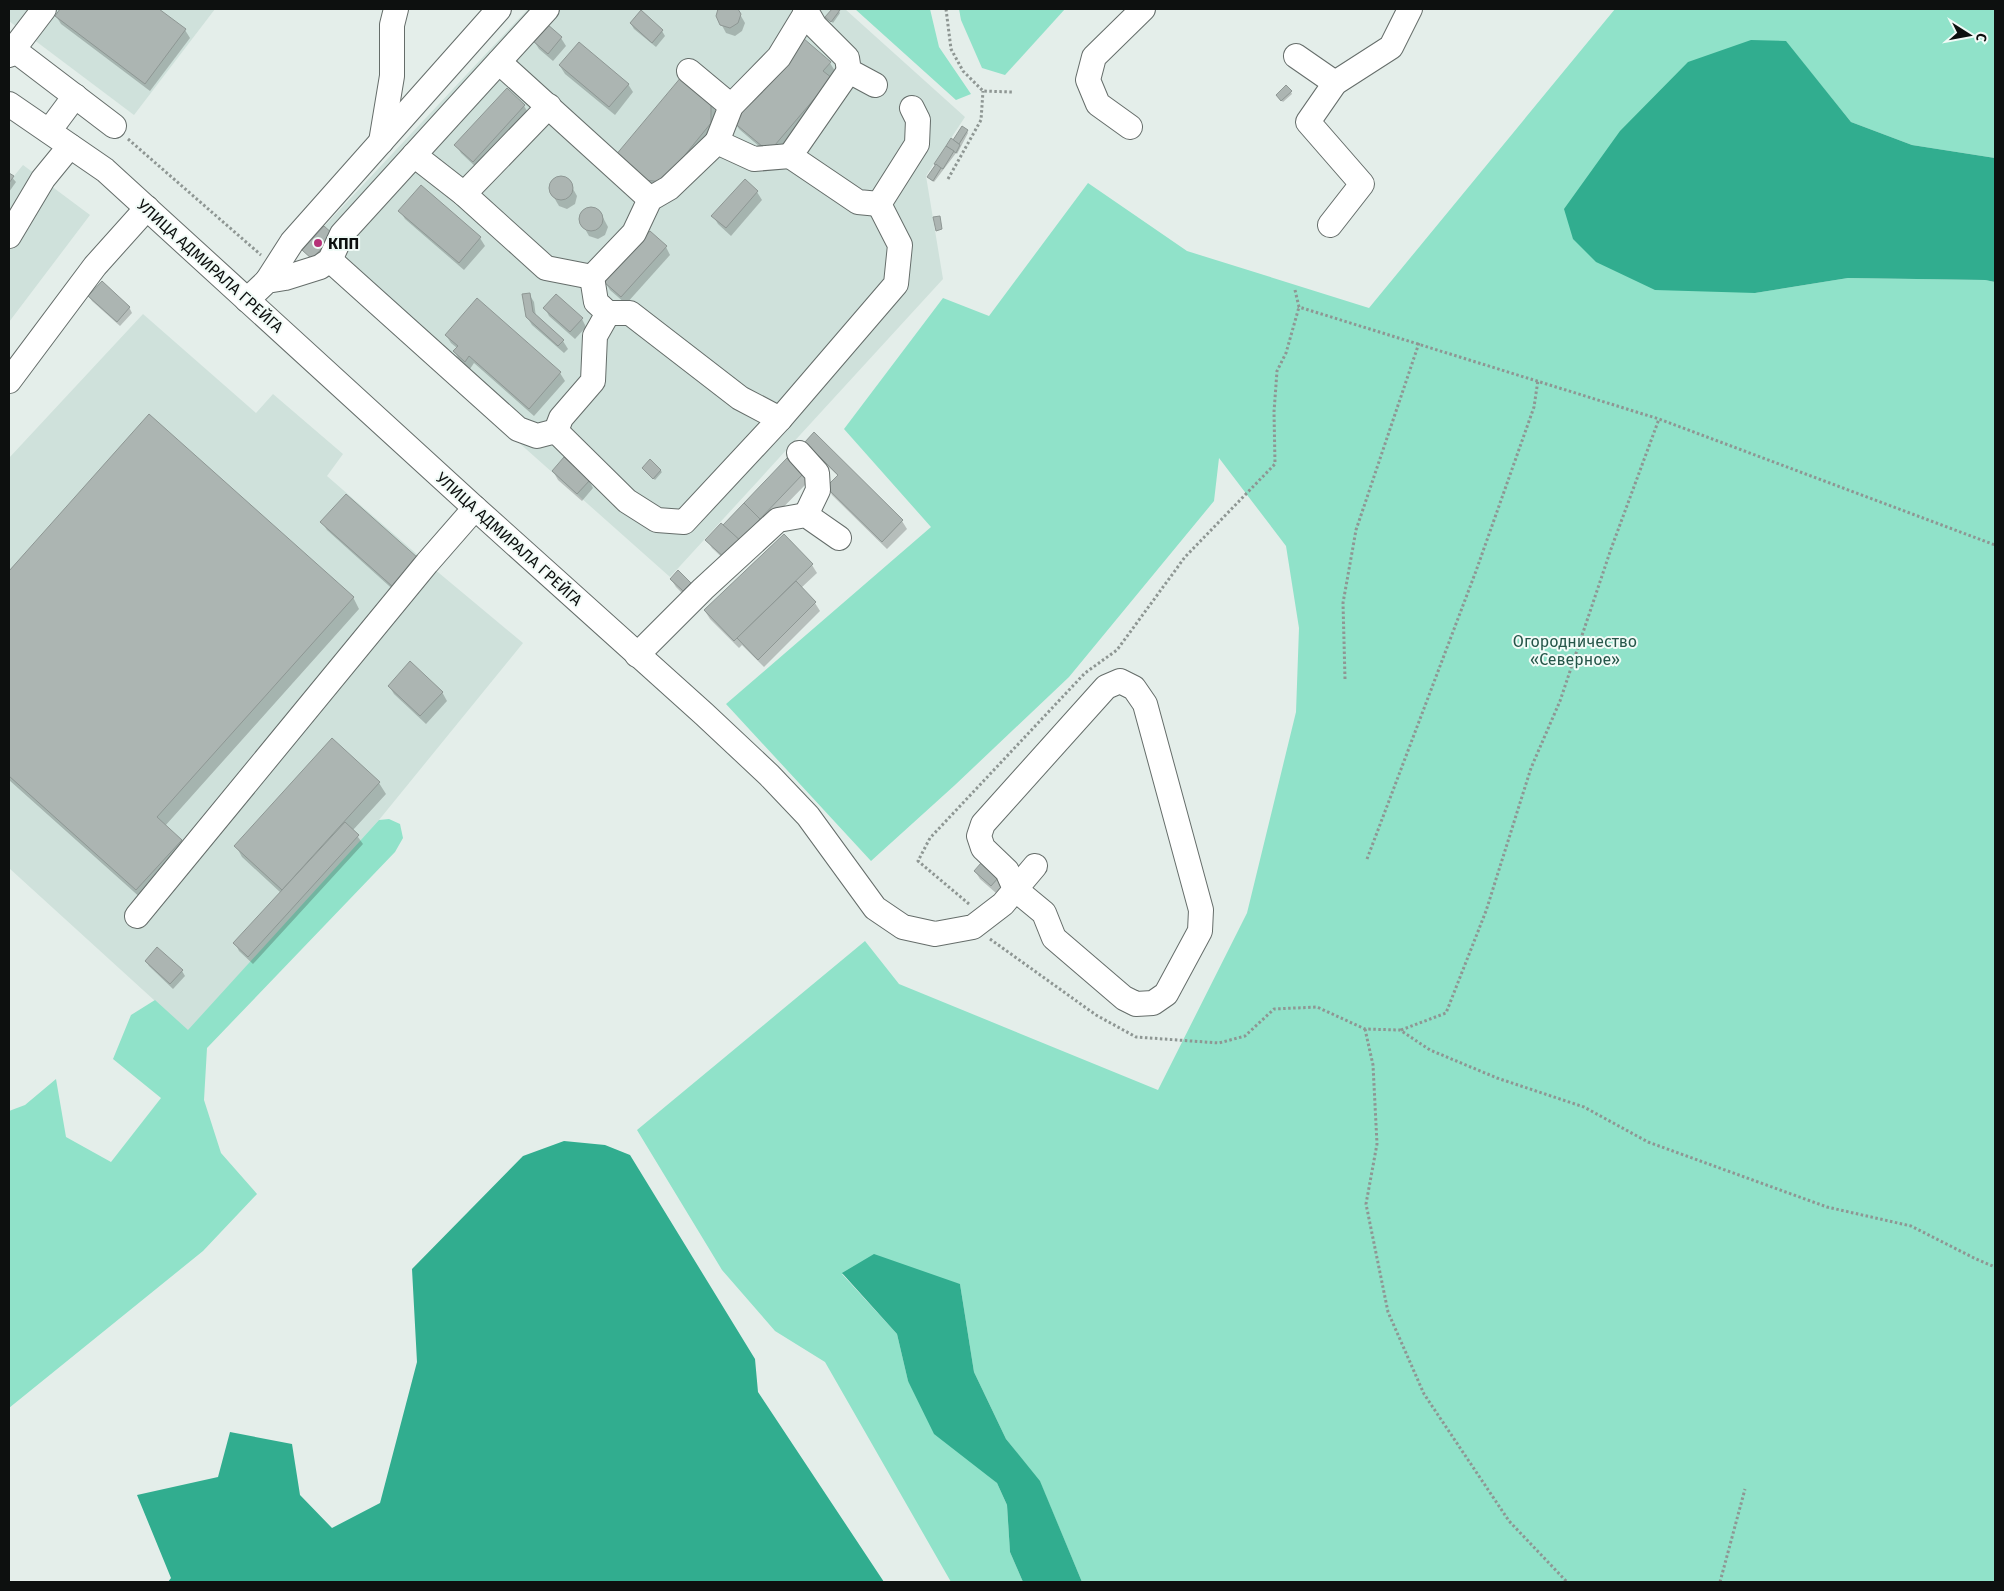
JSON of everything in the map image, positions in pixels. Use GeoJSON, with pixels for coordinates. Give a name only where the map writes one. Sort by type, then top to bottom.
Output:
{"type":"FeatureCollection","features":[{"type":"Feature","properties":{"kind":"street"},"geometry":{"type":"LineString","coordinates":[[44,9],[10,50],[114,126]]}},
{"type":"Feature","properties":{"kind":"street"},"geometry":{"type":"LineString","coordinates":[[381,142],[392,76],[392,25],[396,9]]}},
{"type":"Feature","properties":{"kind":"street"},"geometry":{"type":"LineString","coordinates":[[247,300],[271,274],[292,242],[499,9]]}},
{"type":"Feature","properties":{"kind":"street"},"geometry":{"type":"LineString","coordinates":[[271,274],[284,278],[320,267],[330,260],[342,234],[547,9]]}},
{"type":"Feature","properties":{"kind":"street"},"geometry":{"type":"LineString","coordinates":[[1130,127],[1098,104],[1088,80],[1094,57],[1143,9]]}},
{"type":"Feature","properties":{"kind":"street"},"geometry":{"type":"LineString","coordinates":[[1330,225],[1362,184],[1308,122],[1336,83],[1391,47],[1410,9]]}},
{"type":"Feature","properties":{"kind":"street"},"geometry":{"type":"LineString","coordinates":[[790,156],[849,72],[847,58],[815,26],[806,10]]}},
{"type":"Feature","properties":{"kind":"street"},"geometry":{"type":"LineString","coordinates":[[592,277],[634,233],[650,199],[669,188],[717,142],[731,106],[779,57],[806,10]]}},
{"type":"Feature","properties":{"kind":"street"},"geometry":{"type":"LineString","coordinates":[[1296,56],[1336,83]]}},
{"type":"Feature","properties":{"kind":"street"},"geometry":{"type":"LineString","coordinates":[[499,62],[650,199]]}},
{"type":"Feature","properties":{"kind":"street"},"geometry":{"type":"LineString","coordinates":[[689,71],[731,106]]}},
{"type":"Feature","properties":{"kind":"street"},"geometry":{"type":"LineString","coordinates":[[849,72],[876,85]]}},
{"type":"Feature","properties":{"kind":"street"},"geometry":{"type":"LineString","coordinates":[[49,131],[75,96]]}},
{"type":"Feature","properties":{"kind":"street","name":"УЛИЦА АДМИРАЛА ГРЕЙГА"},"geometry":{"type":"LineString","coordinates":[[9,104],[105,170],[769,774],[808,816],[875,908],[903,927],[935,934],[994,909]]}},
{"type":"Feature","properties":{"kind":"street"},"geometry":{"type":"LineString","coordinates":[[464,194],[549,106]]}},
{"type":"Feature","properties":{"kind":"street"},"geometry":{"type":"LineString","coordinates":[[879,204],[917,144],[918,120],[912,108]]}},
{"type":"Feature","properties":{"kind":"street"},"geometry":{"type":"LineString","coordinates":[[717,142],[754,159],[790,156],[858,202],[879,204]]}},
{"type":"Feature","properties":{"kind":"street"},"geometry":{"type":"LineString","coordinates":[[9,236],[43,179],[70,146]]}},
{"type":"Feature","properties":{"kind":"street"},"geometry":{"type":"LineString","coordinates":[[414,155],[464,194],[546,268],[592,277]]}},
{"type":"Feature","properties":{"kind":"street"},"geometry":{"type":"LineString","coordinates":[[556,430],[627,501],[657,520],[684,522],[780,419],[896,284],[900,245],[879,204]]}},
{"type":"Feature","properties":{"kind":"street"},"geometry":{"type":"LineString","coordinates":[[9,381],[95,266],[147,208]]}},
{"type":"Feature","properties":{"kind":"street"},"geometry":{"type":"LineString","coordinates":[[330,260],[518,429],[537,436],[556,430],[561,418],[592,381],[595,336],[608,314]]}},
{"type":"Feature","properties":{"kind":"street"},"geometry":{"type":"LineString","coordinates":[[592,277],[596,302],[608,314]]}},
{"type":"Feature","properties":{"kind":"street"},"geometry":{"type":"LineString","coordinates":[[608,314],[630,312],[740,398],[780,419]]}},
{"type":"Feature","properties":{"kind":"street"},"geometry":{"type":"LineString","coordinates":[[799,453],[817,473],[818,490],[806,515]]}},
{"type":"Feature","properties":{"kind":"street"},"geometry":{"type":"LineString","coordinates":[[137,916],[426,564],[475,508]]}},
{"type":"Feature","properties":{"kind":"street"},"geometry":{"type":"LineString","coordinates":[[637,655],[703,589],[778,520],[806,515],[839,538]]}},
{"type":"Feature","properties":{"kind":"street"},"geometry":{"type":"LineString","coordinates":[[1120,681],[1134,688],[1145,704],[1201,910],[1200,931],[1166,994],[1153,1003],[1136,1004],[1124,998],[1054,938],[1044,913],[994,909],[1007,871],[984,848],[979,836],[983,824],[1106,687],[1120,681]]}},
{"type":"Feature","properties":{"kind":"street"},"geometry":{"type":"LineString","coordinates":[[994,909],[1035,866]]}},
{"type":"Feature","properties":{"kind":"path"},"geometry":{"type":"LineString","coordinates":[[946,9],[951,49],[963,71],[983,91],[1012,92]]}},
{"type":"Feature","properties":{"kind":"path"},"geometry":{"type":"LineString","coordinates":[[948,179],[981,120],[983,91]]}},
{"type":"Feature","properties":{"kind":"path"},"geometry":{"type":"LineString","coordinates":[[114,126],[271,274]]}},
{"type":"Feature","properties":{"kind":"path"},"geometry":{"type":"LineString","coordinates":[[1295,290],[1299,307],[1286,352],[1277,371],[1274,412],[1275,464],[1185,556],[1118,650],[1085,673],[930,838],[918,861],[994,909],[1096,1015],[1136,1037],[1219,1043],[1245,1036],[1274,1009],[1317,1008],[1365,1030],[1400,1030],[1446,1013],[1486,911],[1531,768],[1560,701],[1611,549],[1659,419]]}},
{"type":"Feature","properties":{"kind":"path"},"geometry":{"type":"LineString","coordinates":[[1299,307],[1659,419],[1995,544]]}},
{"type":"Feature","properties":{"kind":"path"},"geometry":{"type":"LineString","coordinates":[[1345,678],[1343,603],[1356,530],[1419,343]]}},
{"type":"Feature","properties":{"kind":"path"},"geometry":{"type":"LineString","coordinates":[[1367,859],[1476,571],[1534,407],[1538,380]]}},
{"type":"Feature","properties":{"kind":"path"},"geometry":{"type":"LineString","coordinates":[[1365,1030],[1374,1065],[1377,1144],[1366,1204],[1388,1312],[1429,1402],[1509,1521],[1567,1582]]}},
{"type":"Feature","properties":{"kind":"path"},"geometry":{"type":"LineString","coordinates":[[1400,1030],[1430,1050],[1497,1078],[1584,1107],[1648,1142],[1827,1207],[1912,1226],[1995,1267]]}},
{"type":"Feature","properties":{"kind":"path"},"geometry":{"type":"LineString","coordinates":[[1720,1582],[1745,1489]]}},
{"type":"Feature","properties":{"kind":"shaded area"},"geometry":{"type":"Polygon","coordinates":[[[9,9],[215,9],[134,115],[9,21],[9,9]]]}},
{"type":"Feature","properties":{"kind":"shaded area"},"geometry":{"type":"Polygon","coordinates":[[[528,9],[845,9],[965,117],[926,176],[943,279],[670,577],[302,250],[528,9]]]}},
{"type":"Feature","properties":{"kind":"shaded area"},"geometry":{"type":"Polygon","coordinates":[[[1751,40],[1786,41],[1851,122],[1912,145],[1995,158],[1995,282],[1985,280],[1848,278],[1755,293],[1655,290],[1596,262],[1573,239],[1564,209],[1620,131],[1688,62],[1751,40]]]}},
{"type":"Feature","properties":{"kind":"shaded area"},"geometry":{"type":"Polygon","coordinates":[[[23,165],[90,215],[9,322],[9,173],[14,176],[23,165]]]}},
{"type":"Feature","properties":{"kind":"shaded area"},"geometry":{"type":"Polygon","coordinates":[[[143,314],[256,413],[273,394],[343,454],[327,476],[523,643],[379,820],[188,1031],[9,868],[9,458],[143,314]]]}},
{"type":"Feature","properties":{"kind":"shaded area"},"geometry":{"type":"Polygon","coordinates":[[[564,1141],[605,1145],[630,1155],[755,1359],[758,1392],[884,1582],[168,1582],[171,1578],[137,1495],[218,1477],[230,1432],[292,1444],[300,1495],[332,1528],[380,1503],[417,1362],[412,1269],[523,1156],[564,1141]]]}},
{"type":"Feature","properties":{"kind":"shaded area"},"geometry":{"type":"Polygon","coordinates":[[[874,1254],[960,1284],[974,1372],[1006,1439],[1040,1481],[1082,1582],[1023,1582],[1010,1552],[1007,1505],[997,1483],[934,1434],[908,1381],[897,1334],[842,1273],[874,1254]]]}},
{"type":"Feature","properties":{"kind":"green space"},"geometry":{"type":"Polygon","coordinates":[[[855,9],[930,9],[939,47],[971,94],[956,100],[855,9]]]}},
{"type":"Feature","properties":{"kind":"green space"},"geometry":{"type":"Polygon","coordinates":[[[959,9],[1065,9],[1005,75],[982,68],[961,20],[959,9]]]}},
{"type":"Feature","properties":{"kind":"green space","name":"Огородничество «Северное»"},"geometry":{"type":"Polygon","coordinates":[[[1615,9],[1995,9],[1995,158],[1912,145],[1851,122],[1786,42],[1755,293],[1848,278],[1985,280],[1995,282],[1995,1582],[1082,1582],[1040,1482],[1006,1439],[974,1372],[960,1284],[842,1274],[897,1334],[908,1381],[978,1466],[997,1483],[1007,1505],[1010,1552],[1023,1582],[951,1582],[825,1362],[775,1331],[722,1270],[637,1130],[865,941],[899,984],[1158,1090],[1247,913],[1296,712],[1299,628],[1286,546],[1219,458],[1214,501],[1069,677],[955,785],[871,861],[726,704],[931,527],[844,429],[943,298],[989,316],[1088,183],[1187,251],[1369,308],[1615,9]]]}},
{"type":"Feature","properties":{"kind":"green space"},"geometry":{"type":"Polygon","coordinates":[[[389,819],[400,824],[403,838],[395,852],[207,1048],[204,1100],[221,1153],[257,1194],[203,1251],[9,1408],[9,1111],[25,1105],[56,1079],[66,1137],[111,1162],[161,1098],[113,1059],[131,1015],[155,1000],[188,1030],[379,820],[389,819]]]}},
{"type":"Feature","properties":{"kind":"building"},"geometry":{"type":"Polygon","coordinates":[[[60,9],[159,9],[186,29],[145,84],[55,16],[60,9]]]}},
{"type":"Feature","properties":{"kind":"building"},"geometry":{"type":"Polygon","coordinates":[[[718,9],[738,9],[741,14],[738,23],[730,28],[720,25],[716,16],[718,9]]]}},
{"type":"Feature","properties":{"kind":"building"},"geometry":{"type":"Polygon","coordinates":[[[832,9],[840,10],[831,22],[825,17],[832,9]]]}},
{"type":"Feature","properties":{"kind":"building"},"geometry":{"type":"Polygon","coordinates":[[[641,10],[663,30],[652,43],[630,23],[641,10]]]}},
{"type":"Feature","properties":{"kind":"building"},"geometry":{"type":"Polygon","coordinates":[[[547,24],[562,37],[548,54],[533,41],[547,24]]]}},
{"type":"Feature","properties":{"kind":"building"},"geometry":{"type":"Polygon","coordinates":[[[803,38],[831,62],[823,71],[832,78],[769,152],[732,121],[803,38]]]}},
{"type":"Feature","properties":{"kind":"building"},"geometry":{"type":"Polygon","coordinates":[[[579,42],[629,84],[609,107],[559,65],[579,42]]]}},
{"type":"Feature","properties":{"kind":"building"},"geometry":{"type":"Polygon","coordinates":[[[682,76],[711,101],[711,123],[663,182],[644,180],[615,156],[682,76]]]}},
{"type":"Feature","properties":{"kind":"building"},"geometry":{"type":"Polygon","coordinates":[[[1286,85],[1292,91],[1281,101],[1276,95],[1286,85]]]}},
{"type":"Feature","properties":{"kind":"building"},"geometry":{"type":"Polygon","coordinates":[[[507,88],[525,105],[473,162],[454,145],[507,88]]]}},
{"type":"Feature","properties":{"kind":"building"},"geometry":{"type":"Polygon","coordinates":[[[962,126],[968,130],[959,144],[953,140],[962,126]]]}},
{"type":"Feature","properties":{"kind":"building"},"geometry":{"type":"Polygon","coordinates":[[[951,138],[960,145],[956,153],[946,146],[951,138]]]}},
{"type":"Feature","properties":{"kind":"building"},"geometry":{"type":"Polygon","coordinates":[[[946,146],[954,151],[943,169],[934,164],[946,146]]]}},
{"type":"Feature","properties":{"kind":"building"},"geometry":{"type":"Polygon","coordinates":[[[936,164],[941,168],[933,181],[927,177],[936,164]]]}},
{"type":"Feature","properties":{"kind":"building"},"geometry":{"type":"Polygon","coordinates":[[[9,173],[14,176],[9,183],[9,173]]]}},
{"type":"Feature","properties":{"kind":"building"},"geometry":{"type":"Polygon","coordinates":[[[561,176],[566,177],[572,183],[572,193],[566,199],[561,200],[556,199],[550,193],[549,188],[550,183],[556,177],[561,176]]]}},
{"type":"Feature","properties":{"kind":"building"},"geometry":{"type":"Polygon","coordinates":[[[745,179],[758,191],[726,228],[711,216],[745,179]]]}},
{"type":"Feature","properties":{"kind":"building"},"geometry":{"type":"Polygon","coordinates":[[[421,185],[481,237],[459,263],[398,211],[421,185]]]}},
{"type":"Feature","properties":{"kind":"building"},"geometry":{"type":"Polygon","coordinates":[[[591,207],[596,208],[602,214],[602,224],[596,230],[591,231],[586,230],[580,224],[579,219],[580,214],[586,208],[591,207]]]}},
{"type":"Feature","properties":{"kind":"building"},"geometry":{"type":"Polygon","coordinates":[[[940,216],[942,229],[936,231],[933,217],[940,216]]]}},
{"type":"Feature","properties":{"kind":"building","name":"КПП"},"geometry":{"type":"Polygon","coordinates":[[[324,226],[334,235],[312,259],[302,250],[324,226]]]}},
{"type":"Feature","properties":{"kind":"building"},"geometry":{"type":"Polygon","coordinates":[[[650,231],[667,246],[621,297],[604,282],[650,231]]]}},
{"type":"Feature","properties":{"kind":"building"},"geometry":{"type":"Polygon","coordinates":[[[102,281],[130,307],[117,322],[88,296],[102,281]]]}},
{"type":"Feature","properties":{"kind":"building"},"geometry":{"type":"Polygon","coordinates":[[[530,293],[533,312],[564,340],[558,346],[526,317],[522,294],[530,293]]]}},
{"type":"Feature","properties":{"kind":"building"},"geometry":{"type":"Polygon","coordinates":[[[556,294],[583,318],[570,332],[543,308],[556,294]]]}},
{"type":"Feature","properties":{"kind":"building"},"geometry":{"type":"Polygon","coordinates":[[[477,298],[561,372],[529,409],[469,356],[465,362],[453,351],[458,346],[445,335],[477,298]]]}},
{"type":"Feature","properties":{"kind":"building"},"geometry":{"type":"Polygon","coordinates":[[[149,414],[354,597],[157,817],[182,840],[136,890],[9,776],[9,571],[149,414]]]}},
{"type":"Feature","properties":{"kind":"building"},"geometry":{"type":"Polygon","coordinates":[[[814,432],[903,520],[882,542],[826,487],[838,475],[805,442],[814,432]]]}},
{"type":"Feature","properties":{"kind":"building"},"geometry":{"type":"Polygon","coordinates":[[[564,457],[590,480],[577,494],[552,471],[564,457]]]}},
{"type":"Feature","properties":{"kind":"building"},"geometry":{"type":"Polygon","coordinates":[[[787,458],[803,474],[760,519],[744,503],[787,458]]]}},
{"type":"Feature","properties":{"kind":"building"},"geometry":{"type":"Polygon","coordinates":[[[650,459],[661,470],[653,479],[642,468],[650,459]]]}},
{"type":"Feature","properties":{"kind":"building"},"geometry":{"type":"Polygon","coordinates":[[[346,494],[418,558],[393,587],[320,522],[346,494]]]}},
{"type":"Feature","properties":{"kind":"building"},"geometry":{"type":"Polygon","coordinates":[[[744,503],[760,519],[739,540],[723,525],[744,503]]]}},
{"type":"Feature","properties":{"kind":"building"},"geometry":{"type":"Polygon","coordinates":[[[721,523],[742,542],[726,559],[705,540],[721,523]]]}},
{"type":"Feature","properties":{"kind":"building"},"geometry":{"type":"Polygon","coordinates":[[[784,534],[813,564],[734,641],[704,610],[784,534]]]}},
{"type":"Feature","properties":{"kind":"building"},"geometry":{"type":"Polygon","coordinates":[[[678,570],[691,583],[683,591],[670,579],[678,570]]]}},
{"type":"Feature","properties":{"kind":"building"},"geometry":{"type":"Polygon","coordinates":[[[796,581],[816,602],[758,660],[737,638],[796,581]]]}},
{"type":"Feature","properties":{"kind":"building"},"geometry":{"type":"Polygon","coordinates":[[[410,661],[443,692],[420,716],[388,686],[410,661]]]}},
{"type":"Feature","properties":{"kind":"building"},"geometry":{"type":"Polygon","coordinates":[[[332,738],[380,782],[282,890],[234,846],[332,738]]]}},
{"type":"Feature","properties":{"kind":"building"},"geometry":{"type":"Polygon","coordinates":[[[345,822],[359,835],[248,957],[233,943],[345,822]]]}},
{"type":"Feature","properties":{"kind":"building"},"geometry":{"type":"Polygon","coordinates":[[[981,863],[998,878],[991,886],[974,871],[981,863]]]}},
{"type":"Feature","properties":{"kind":"building"},"geometry":{"type":"Polygon","coordinates":[[[157,947],[183,970],[170,984],[145,961],[157,947]]]}},
{"type":"Feature","properties":{"kind":"place","name":"КПП"},"geometry":{"type":"Point","coordinates":[318,243]}}]}
